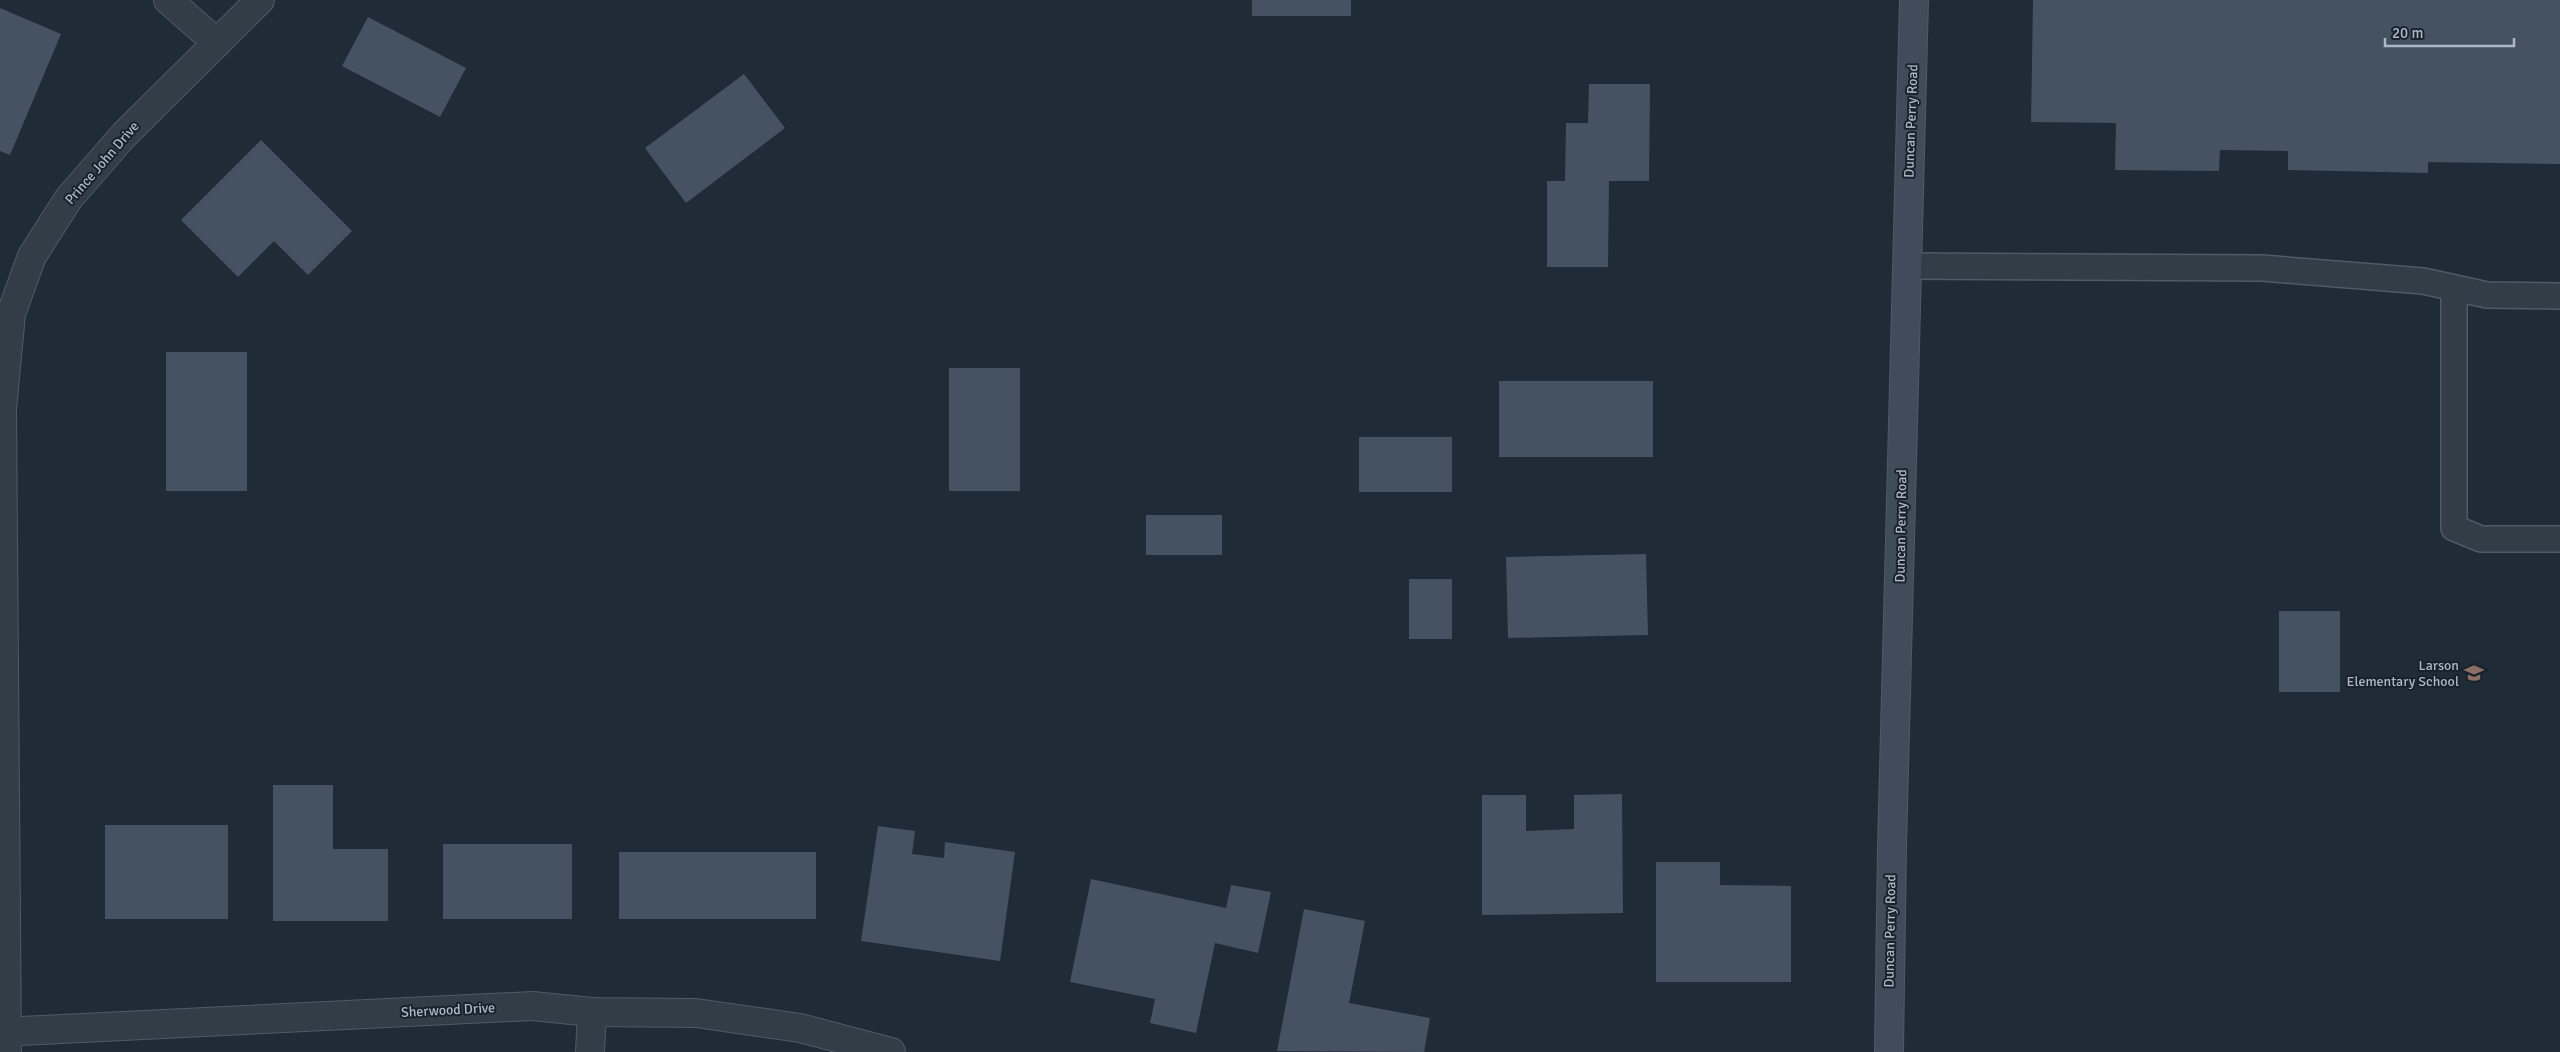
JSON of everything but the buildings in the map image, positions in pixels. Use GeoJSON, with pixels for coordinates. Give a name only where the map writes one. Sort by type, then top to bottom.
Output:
{"type":"FeatureCollection","features":[{"type":"Feature","properties":{"kind":"street"},"geometry":{"type":"LineString","coordinates":[[168,0],[217,43]]}},
{"type":"Feature","properties":{"kind":"street","name":"Prince John Drive"},"geometry":{"type":"LineString","coordinates":[[5,1038],[1,409],[11,314],[32,256],[69,198],[124,136],[260,0]]}},
{"type":"Feature","properties":{"kind":"street","name":"Duncan Perry Road"},"geometry":{"type":"LineString","coordinates":[[1889,1052],[1914,0]]}},
{"type":"Feature","properties":{"kind":"street","name":"Sherwood Drive"},"geometry":{"type":"LineString","coordinates":[[5,1038],[532,1006],[592,1012],[696,1013],[800,1028],[891,1052]]}},
{"type":"Feature","properties":{"kind":"street"},"geometry":{"type":"LineString","coordinates":[[590,1052],[592,1012]]}},
{"type":"Feature","properties":{"kind":"lane"},"geometry":{"type":"LineString","coordinates":[[1907,266],[2262,268],[2423,281],[2487,295],[2560,296]]}},
{"type":"Feature","properties":{"kind":"lane"},"geometry":{"type":"LineString","coordinates":[[2454,288],[2454,528],[2481,540],[2560,539]]}},
{"type":"Feature","properties":{"kind":"place","name":"Larson Elementary School"},"geometry":{"type":"Point","coordinates":[2474,673]}}]}
